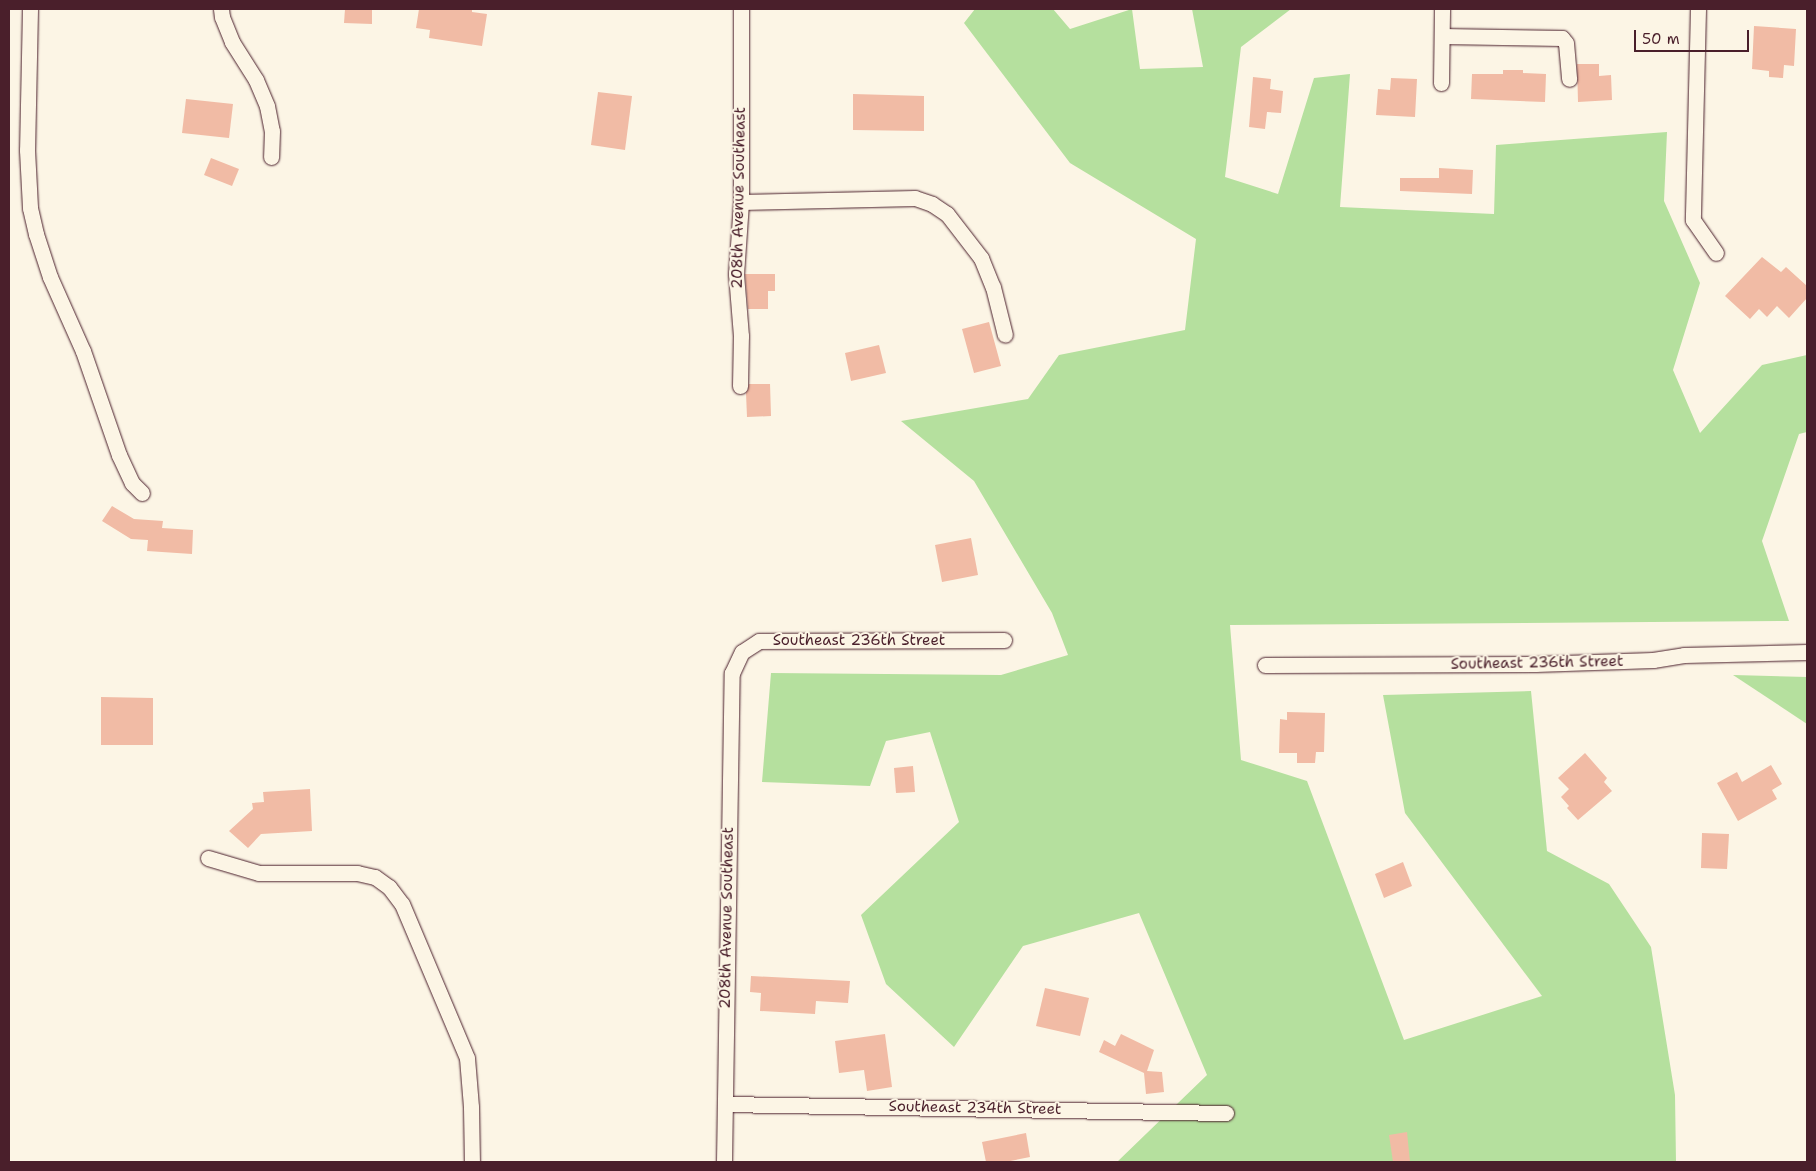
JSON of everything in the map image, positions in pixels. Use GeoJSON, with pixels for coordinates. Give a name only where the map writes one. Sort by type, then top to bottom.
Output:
{"type":"FeatureCollection","features":[{"type":"Feature","properties":{"kind":"street"},"geometry":{"type":"LineString","coordinates":[[30,9],[27,150],[30,208],[36,234],[50,277],[83,351],[119,456],[132,484],[142,493]]}},
{"type":"Feature","properties":{"kind":"street"},"geometry":{"type":"LineString","coordinates":[[221,9],[222,17],[232,42],[256,80],[267,106],[272,131],[271,157]]}},
{"type":"Feature","properties":{"kind":"street","name":"208th Avenue Southeast"},"geometry":{"type":"LineString","coordinates":[[740,386],[741,336],[736,274],[740,202],[741,9]]}},
{"type":"Feature","properties":{"kind":"street"},"geometry":{"type":"LineString","coordinates":[[1441,82],[1442,9]]}},
{"type":"Feature","properties":{"kind":"street"},"geometry":{"type":"LineString","coordinates":[[1698,9],[1693,220],[1716,253]]}},
{"type":"Feature","properties":{"kind":"street"},"geometry":{"type":"LineString","coordinates":[[1442,36],[1509,35],[1562,38],[1566,43],[1569,79]]}},
{"type":"Feature","properties":{"kind":"street"},"geometry":{"type":"LineString","coordinates":[[740,202],[915,198],[932,204],[947,214],[981,258],[993,287],[1005,335]]}},
{"type":"Feature","properties":{"kind":"street","name":"Southeast 236th Street"},"geometry":{"type":"LineString","coordinates":[[732,673],[742,652],[759,641],[1004,640]]}},
{"type":"Feature","properties":{"kind":"street","name":"Southeast 236th Street"},"geometry":{"type":"LineString","coordinates":[[1266,665],[1535,664],[1653,660],[1684,655],[1807,652]]}},
{"type":"Feature","properties":{"kind":"street","name":"208th Avenue Southeast"},"geometry":{"type":"LineString","coordinates":[[724,1162],[732,673]]}},
{"type":"Feature","properties":{"kind":"street"},"geometry":{"type":"LineString","coordinates":[[208,858],[259,873],[357,873],[374,878],[389,887],[402,904],[467,1058],[471,1107],[472,1162]]}},
{"type":"Feature","properties":{"kind":"street","name":"Southeast 234th Street"},"geometry":{"type":"LineString","coordinates":[[725,1104],[1226,1113]]}},
{"type":"Feature","properties":{"kind":"green space"},"geometry":{"type":"Polygon","coordinates":[[[975,9],[1053,9],[1070,29],[1132,9],[1140,69],[1203,67],[1192,9],[1291,9],[1241,47],[1225,177],[1278,194],[1314,78],[1350,74],[1340,207],[1494,214],[1496,145],[1667,132],[1664,201],[1700,283],[1673,370],[1700,433],[1762,365],[1807,355],[1807,432],[1799,434],[1762,541],[1789,621],[1230,625],[1241,760],[1307,781],[1404,1040],[1542,996],[1405,813],[1383,695],[1531,691],[1547,851],[1609,884],[1651,947],[1675,1095],[1676,1162],[1117,1162],[1207,1075],[1139,913],[1023,946],[954,1047],[886,984],[861,915],[959,822],[930,732],[886,741],[870,786],[762,782],[771,673],[1001,675],[1068,655],[1052,613],[974,481],[901,421],[1028,399],[1059,355],[1185,330],[1196,239],[1070,163],[964,23],[975,9]]]}},
{"type":"Feature","properties":{"kind":"green space"},"geometry":{"type":"Polygon","coordinates":[[[1733,675],[1807,677],[1807,724],[1733,675]]]}},
{"type":"Feature","properties":{"kind":"building"},"geometry":{"type":"Polygon","coordinates":[[[345,9],[372,9],[372,24],[344,23],[345,9]]]}},
{"type":"Feature","properties":{"kind":"building"},"geometry":{"type":"Polygon","coordinates":[[[419,9],[472,9],[472,12],[487,14],[482,46],[429,38],[430,30],[416,28],[419,9]]]}},
{"type":"Feature","properties":{"kind":"building"},"geometry":{"type":"Polygon","coordinates":[[[1754,26],[1796,29],[1794,66],[1784,65],[1783,78],[1769,77],[1769,71],[1752,69],[1754,26]]]}},
{"type":"Feature","properties":{"kind":"building"},"geometry":{"type":"Polygon","coordinates":[[[1577,64],[1599,64],[1599,76],[1611,75],[1612,100],[1578,102],[1577,64]]]}},
{"type":"Feature","properties":{"kind":"building"},"geometry":{"type":"Polygon","coordinates":[[[1503,70],[1523,70],[1523,73],[1546,74],[1545,102],[1471,99],[1472,74],[1503,74],[1503,70]]]}},
{"type":"Feature","properties":{"kind":"building"},"geometry":{"type":"Polygon","coordinates":[[[1253,77],[1271,79],[1270,89],[1283,91],[1281,113],[1267,112],[1265,129],[1249,127],[1253,77]]]}},
{"type":"Feature","properties":{"kind":"building"},"geometry":{"type":"Polygon","coordinates":[[[1391,78],[1417,79],[1415,117],[1376,115],[1378,89],[1390,90],[1391,78]]]}},
{"type":"Feature","properties":{"kind":"building"},"geometry":{"type":"Polygon","coordinates":[[[598,92],[632,96],[625,150],[591,145],[598,92]]]}},
{"type":"Feature","properties":{"kind":"building"},"geometry":{"type":"Polygon","coordinates":[[[853,94],[924,96],[924,131],[853,130],[853,94]]]}},
{"type":"Feature","properties":{"kind":"building"},"geometry":{"type":"Polygon","coordinates":[[[186,99],[233,104],[229,138],[182,133],[186,99]]]}},
{"type":"Feature","properties":{"kind":"building"},"geometry":{"type":"Polygon","coordinates":[[[211,158],[239,169],[232,186],[204,175],[211,158]]]}},
{"type":"Feature","properties":{"kind":"building"},"geometry":{"type":"Polygon","coordinates":[[[1439,168],[1473,170],[1472,194],[1400,191],[1400,178],[1439,178],[1439,168]]]}},
{"type":"Feature","properties":{"kind":"building"},"geometry":{"type":"Polygon","coordinates":[[[1762,257],[1781,272],[1786,267],[1807,286],[1807,298],[1789,318],[1777,306],[1767,317],[1759,309],[1750,319],[1725,296],[1762,257]]]}},
{"type":"Feature","properties":{"kind":"building"},"geometry":{"type":"Polygon","coordinates":[[[745,274],[775,274],[775,291],[768,291],[768,309],[748,309],[745,274]]]}},
{"type":"Feature","properties":{"kind":"building"},"geometry":{"type":"Polygon","coordinates":[[[989,322],[1001,366],[974,373],[962,329],[989,322]]]}},
{"type":"Feature","properties":{"kind":"building"},"geometry":{"type":"Polygon","coordinates":[[[879,345],[886,373],[851,381],[845,353],[879,345]]]}},
{"type":"Feature","properties":{"kind":"building"},"geometry":{"type":"Polygon","coordinates":[[[749,384],[770,384],[771,416],[747,417],[746,393],[749,384]]]}},
{"type":"Feature","properties":{"kind":"building"},"geometry":{"type":"Polygon","coordinates":[[[112,506],[134,519],[163,521],[162,528],[193,530],[192,554],[147,551],[148,540],[131,539],[102,521],[112,506]]]}},
{"type":"Feature","properties":{"kind":"building"},"geometry":{"type":"Polygon","coordinates":[[[971,538],[978,575],[942,582],[935,545],[971,538]]]}},
{"type":"Feature","properties":{"kind":"building"},"geometry":{"type":"Polygon","coordinates":[[[101,697],[153,698],[153,745],[101,745],[101,697]]]}},
{"type":"Feature","properties":{"kind":"building"},"geometry":{"type":"Polygon","coordinates":[[[1287,712],[1325,713],[1324,752],[1316,752],[1315,763],[1297,763],[1297,753],[1279,753],[1280,719],[1287,720],[1287,712]]]}},
{"type":"Feature","properties":{"kind":"building"},"geometry":{"type":"Polygon","coordinates":[[[1585,753],[1607,778],[1604,782],[1612,791],[1578,820],[1567,808],[1569,806],[1561,797],[1569,789],[1558,778],[1585,753]]]}},
{"type":"Feature","properties":{"kind":"building"},"geometry":{"type":"Polygon","coordinates":[[[1771,765],[1782,784],[1772,790],[1777,799],[1738,821],[1717,783],[1737,772],[1742,782],[1771,765]]]}},
{"type":"Feature","properties":{"kind":"building"},"geometry":{"type":"Polygon","coordinates":[[[913,766],[915,792],[896,793],[894,768],[913,766]]]}},
{"type":"Feature","properties":{"kind":"building"},"geometry":{"type":"Polygon","coordinates":[[[310,789],[312,831],[261,834],[248,848],[229,831],[253,809],[252,803],[264,802],[263,792],[310,789]]]}},
{"type":"Feature","properties":{"kind":"building"},"geometry":{"type":"Polygon","coordinates":[[[1702,833],[1729,834],[1727,869],[1701,868],[1702,833]]]}},
{"type":"Feature","properties":{"kind":"building"},"geometry":{"type":"Polygon","coordinates":[[[1403,862],[1412,886],[1384,898],[1375,874],[1403,862]]]}},
{"type":"Feature","properties":{"kind":"building"},"geometry":{"type":"Polygon","coordinates":[[[751,976],[850,981],[848,1003],[816,1001],[815,1014],[760,1011],[761,993],[750,992],[751,976]]]}},
{"type":"Feature","properties":{"kind":"building"},"geometry":{"type":"Polygon","coordinates":[[[1045,988],[1089,998],[1080,1036],[1036,1026],[1045,988]]]}},
{"type":"Feature","properties":{"kind":"building"},"geometry":{"type":"Polygon","coordinates":[[[885,1034],[892,1087],[867,1091],[864,1070],[839,1073],[835,1041],[885,1034]]]}},
{"type":"Feature","properties":{"kind":"building"},"geometry":{"type":"Polygon","coordinates":[[[1121,1034],[1154,1050],[1147,1071],[1162,1072],[1164,1092],[1146,1094],[1144,1073],[1099,1052],[1104,1040],[1115,1046],[1121,1034]]]}},
{"type":"Feature","properties":{"kind":"building"},"geometry":{"type":"Polygon","coordinates":[[[1407,1132],[1410,1162],[1393,1162],[1389,1135],[1407,1132]]]}},
{"type":"Feature","properties":{"kind":"building"},"geometry":{"type":"Polygon","coordinates":[[[1026,1133],[1030,1157],[1005,1162],[986,1162],[982,1142],[1026,1133]]]}}]}
